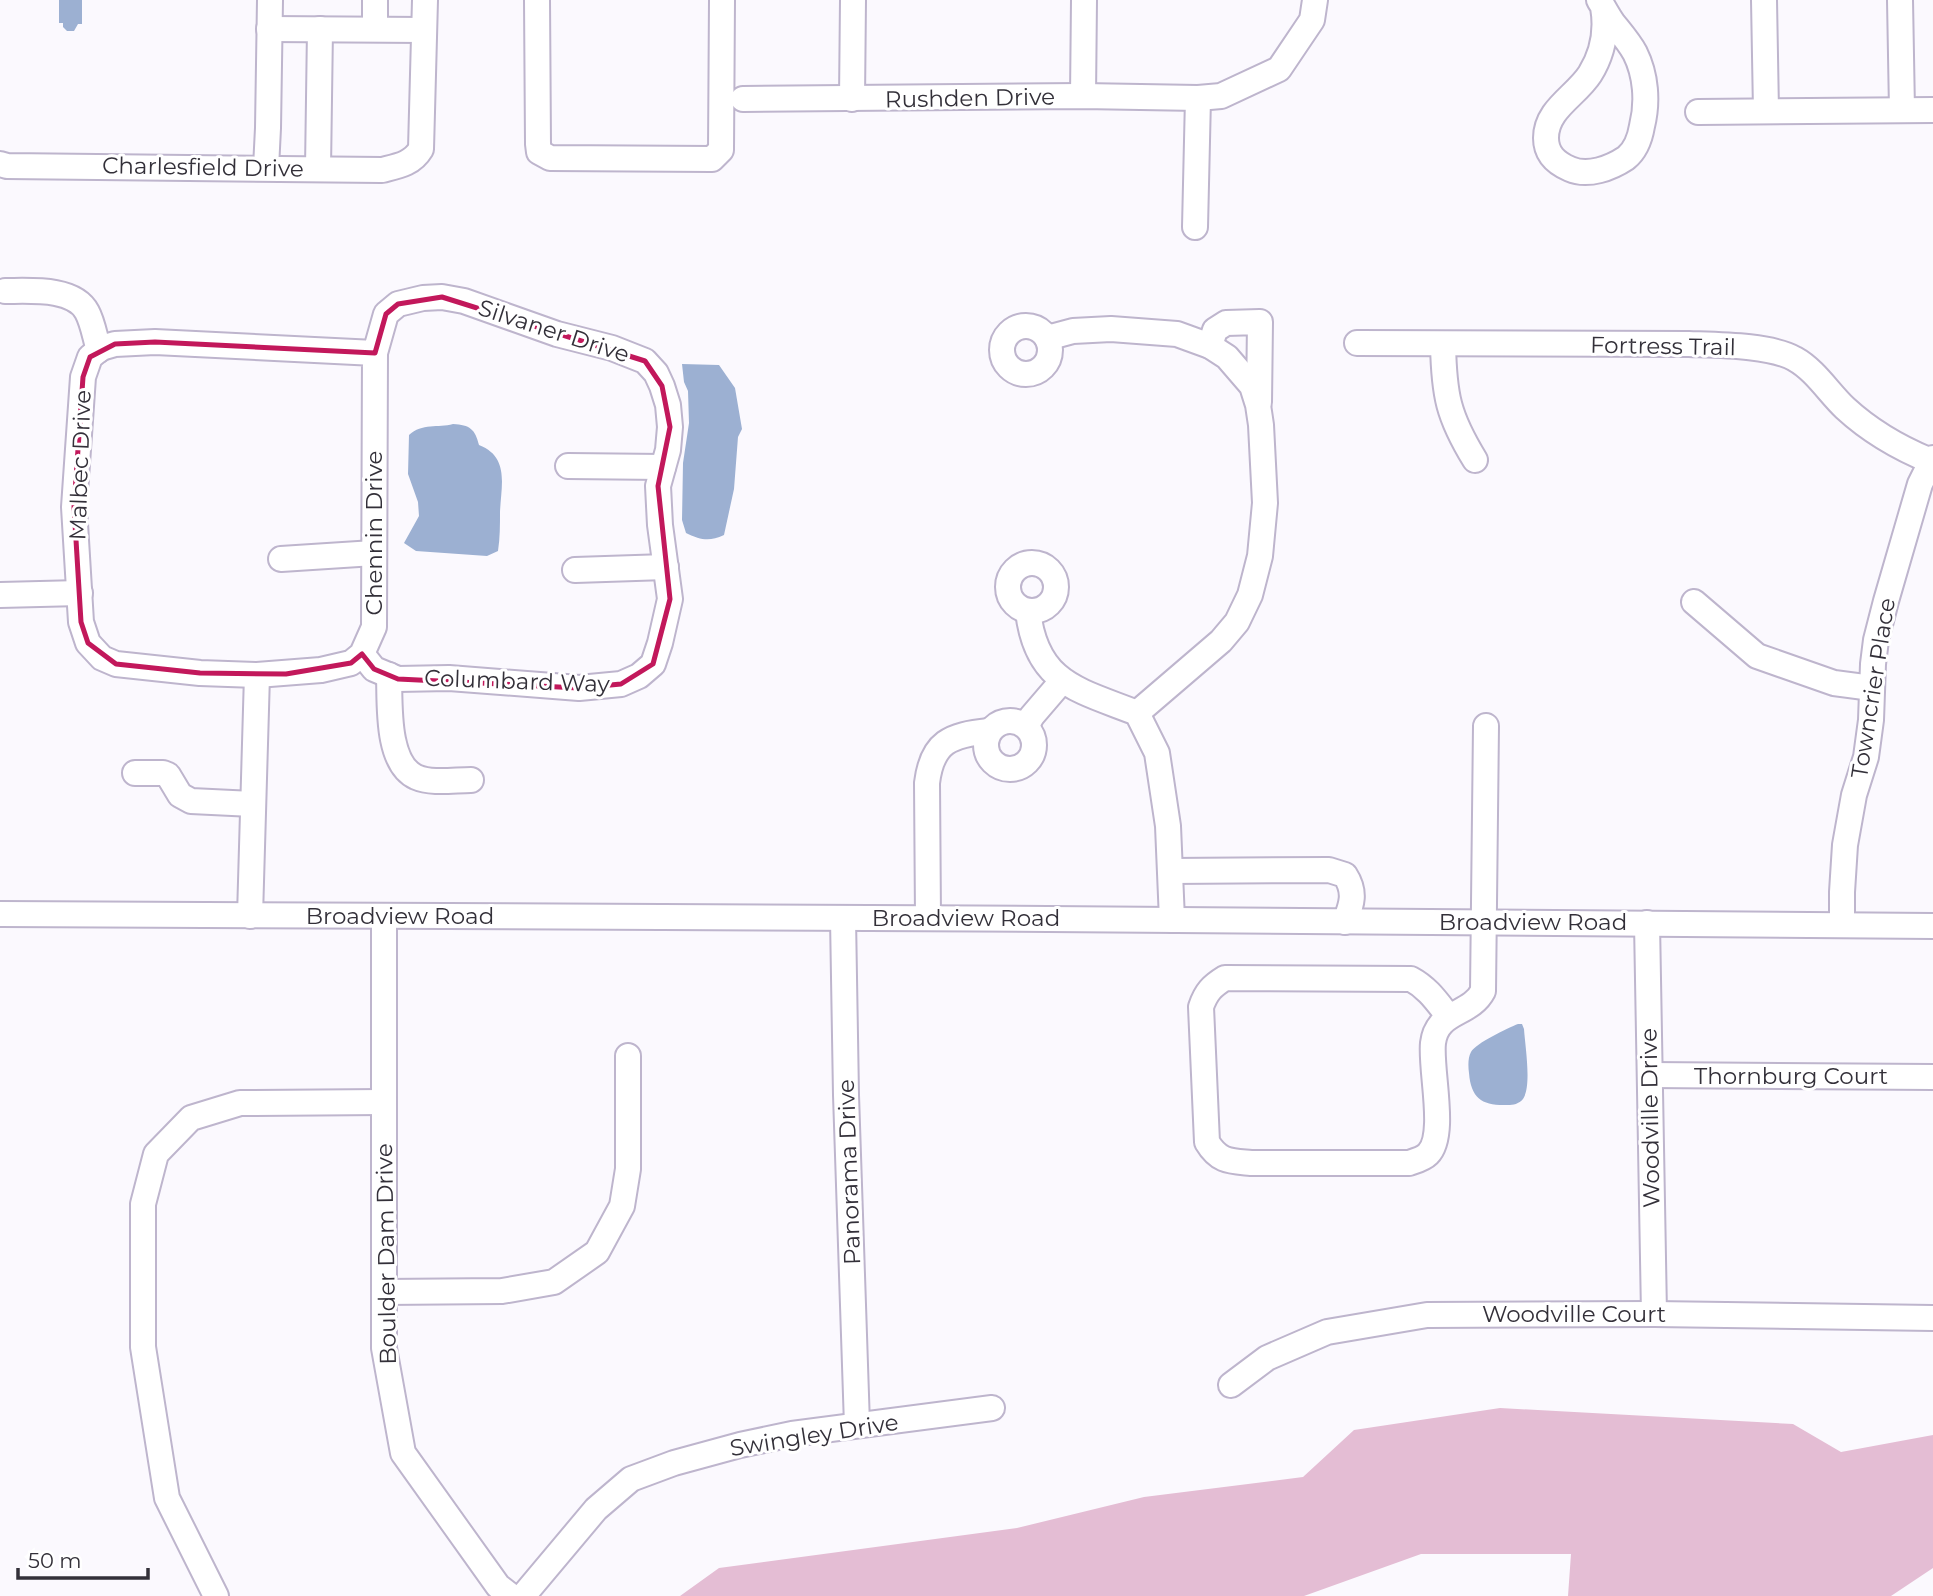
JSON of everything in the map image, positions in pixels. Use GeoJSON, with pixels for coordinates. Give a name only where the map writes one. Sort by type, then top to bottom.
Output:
{"type":"FeatureCollection","features":[{"type":"Feature","properties":{"kind":"street"},"geometry":{"type":"LineString","coordinates":[[266,168],[270,0]]}},
{"type":"Feature","properties":{"kind":"street"},"geometry":{"type":"LineString","coordinates":[[375,0],[375,29]]}},
{"type":"Feature","properties":{"kind":"street"},"geometry":{"type":"LineString","coordinates":[[269,29],[424,30],[425,0]]}},
{"type":"Feature","properties":{"kind":"street"},"geometry":{"type":"LineString","coordinates":[[537,0],[539,152],[550,158],[712,159],[721,150],[722,0]]}},
{"type":"Feature","properties":{"kind":"street"},"geometry":{"type":"LineString","coordinates":[[852,99],[853,0]]}},
{"type":"Feature","properties":{"kind":"street"},"geometry":{"type":"LineString","coordinates":[[1083,96],[1084,0]]}},
{"type":"Feature","properties":{"kind":"street","name":"Rushden Drive"},"geometry":{"type":"LineString","coordinates":[[743,99],[1221,96],[1279,69],[1312,20],[1315,0]]}},
{"type":"Feature","properties":{"kind":"street"},"geometry":{"type":"LineString","coordinates":[[1764,0],[1766,111]]}},
{"type":"Feature","properties":{"kind":"street"},"geometry":{"type":"LineString","coordinates":[[1900,0],[1902,110]]}},
{"type":"Feature","properties":{"kind":"street"},"geometry":{"type":"LineString","coordinates":[[1601,4],[1635,52],[1642,69],[1645,88],[1644,121],[1632,153],[1615,165],[1603,170],[1573,170],[1549,154],[1546,131],[1551,118],[1590,74],[1604,42],[1606,23],[1601,4]]}},
{"type":"Feature","properties":{"kind":"street"},"geometry":{"type":"LineString","coordinates":[[318,168],[320,29]]}},
{"type":"Feature","properties":{"kind":"street","name":"Charlesfield Drive"},"geometry":{"type":"LineString","coordinates":[[0,164],[382,170],[405,163],[415,158],[421,149],[424,30]]}},
{"type":"Feature","properties":{"kind":"street"},"geometry":{"type":"LineString","coordinates":[[1195,227],[1198,98]]}},
{"type":"Feature","properties":{"kind":"street"},"geometry":{"type":"LineString","coordinates":[[1698,112],[1933,110]]}},
{"type":"Feature","properties":{"kind":"street"},"geometry":{"type":"LineString","coordinates":[[5,291],[39,291],[68,296],[87,311],[99,350],[115,344],[155,342],[375,353]]}},
{"type":"Feature","properties":{"kind":"street","name":"Silvaner Drive"},"geometry":{"type":"LineString","coordinates":[[386,314],[398,304],[442,297],[557,334],[612,348],[645,361],[656,373],[668,405],[670,427],[668,450],[658,486],[660,525],[670,599],[660,643]]}},
{"type":"Feature","properties":{"kind":"street","name":"Chennin Drive"},"geometry":{"type":"LineString","coordinates":[[362,654],[374,627],[375,353],[386,314]]}},
{"type":"Feature","properties":{"kind":"street"},"geometry":{"type":"LineString","coordinates":[[1210,345],[1215,330],[1226,323],[1260,322],[1258,405]]}},
{"type":"Feature","properties":{"kind":"street"},"geometry":{"type":"LineString","coordinates":[[1047,338],[1073,331],[1111,329],[1177,334],[1210,345],[1227,357],[1252,386],[1258,405],[1265,503],[1260,556],[1250,594],[1237,622],[1221,640],[1137,713]]}},
{"type":"Feature","properties":{"kind":"street","name":"Fortress Trail"},"geometry":{"type":"LineString","coordinates":[[1357,343],[1689,344],[1734,345],[1777,352],[1795,359],[1871,430],[1900,448],[1932,459]]}},
{"type":"Feature","properties":{"kind":"street"},"geometry":{"type":"LineString","coordinates":[[1443,344],[1444,379],[1450,412],[1475,460]]}},
{"type":"Feature","properties":{"kind":"street","name":"Malbec Drive"},"geometry":{"type":"LineString","coordinates":[[99,350],[90,357],[83,377],[74,507],[81,622],[89,643],[102,658],[116,664],[188,672],[257,675]]}},
{"type":"Feature","properties":{"kind":"street","name":"Towncrier Place"},"geometry":{"type":"LineString","coordinates":[[1842,925],[1845,845],[1854,795],[1866,757],[1877,640],[1920,484],[1932,459]]}},
{"type":"Feature","properties":{"kind":"street"},"geometry":{"type":"LineString","coordinates":[[568,466],[663,467]]}},
{"type":"Feature","properties":{"kind":"street"},"geometry":{"type":"LineString","coordinates":[[281,559],[374,553]]}},
{"type":"Feature","properties":{"kind":"street"},"geometry":{"type":"LineString","coordinates":[[575,570],[666,567]]}},
{"type":"Feature","properties":{"kind":"street"},"geometry":{"type":"LineString","coordinates":[[0,595],[80,593]]}},
{"type":"Feature","properties":{"kind":"street"},"geometry":{"type":"LineString","coordinates":[[1694,602],[1757,656],[1835,683],[1872,688]]}},
{"type":"Feature","properties":{"kind":"street"},"geometry":{"type":"LineString","coordinates":[[1028,611],[1034,643],[1049,667],[1062,681],[1137,713],[1157,753],[1168,827],[1172,920]]}},
{"type":"Feature","properties":{"kind":"street","name":"Columbard Way"},"geometry":{"type":"LineString","coordinates":[[389,675],[398,679],[449,678],[579,688],[621,684],[639,676],[653,664],[660,643]]}},
{"type":"Feature","properties":{"kind":"street"},"geometry":{"type":"LineString","coordinates":[[250,916],[257,675],[321,670],[351,663],[362,654],[374,669],[389,675],[391,724],[399,761],[405,770],[418,778],[471,780]]}},
{"type":"Feature","properties":{"kind":"street"},"geometry":{"type":"LineString","coordinates":[[1026,726],[1062,681]]}},
{"type":"Feature","properties":{"kind":"street"},"geometry":{"type":"LineString","coordinates":[[1016,721],[1026,726],[1034,740],[1032,756],[1026,763],[1007,769],[991,760],[986,749],[986,739],[996,724],[1016,721]]}},
{"type":"Feature","properties":{"kind":"street"},"geometry":{"type":"LineString","coordinates":[[1449,1017],[1429,991],[1411,979],[1225,978],[1212,986],[1201,1007],[1207,1142],[1214,1153],[1228,1160],[1251,1163],[1409,1163],[1426,1157],[1434,1147],[1437,1126],[1433,1044],[1437,1030],[1449,1017],[1478,1000],[1483,991],[1486,726]]}},
{"type":"Feature","properties":{"kind":"street"},"geometry":{"type":"LineString","coordinates":[[928,918],[929,764],[947,741],[971,733],[989,732]]}},
{"type":"Feature","properties":{"kind":"street"},"geometry":{"type":"LineString","coordinates":[[135,773],[168,775],[180,795],[191,802],[253,804]]}},
{"type":"Feature","properties":{"kind":"street"},"geometry":{"type":"LineString","coordinates":[[1171,871],[1329,870],[1345,875],[1351,884],[1351,908],[1345,922]]}},
{"type":"Feature","properties":{"kind":"street","name":"Broadview Road"},"geometry":{"type":"LineString","coordinates":[[0,914],[1933,926]]}},
{"type":"Feature","properties":{"kind":"street","name":"Boulder Dam Drive"},"geometry":{"type":"LineString","coordinates":[[384,917],[384,1348],[403,1453],[498,1586],[511,1596]]}},
{"type":"Feature","properties":{"kind":"street","name":"Panorama Drive"},"geometry":{"type":"LineString","coordinates":[[843,918],[857,1425]]}},
{"type":"Feature","properties":{"kind":"street","name":"Woodville Drive"},"geometry":{"type":"LineString","coordinates":[[1647,923],[1654,1314]]}},
{"type":"Feature","properties":{"kind":"street"},"geometry":{"type":"LineString","coordinates":[[384,1292],[502,1291],[554,1282],[597,1252],[622,1206],[628,1169],[628,1056]]}},
{"type":"Feature","properties":{"kind":"street","name":"Thornburg Court"},"geometry":{"type":"LineString","coordinates":[[1650,1075],[1933,1077]]}},
{"type":"Feature","properties":{"kind":"street"},"geometry":{"type":"LineString","coordinates":[[216,1596],[167,1498],[143,1347],[143,1203],[156,1154],[191,1118],[240,1103],[383,1102]]}},
{"type":"Feature","properties":{"kind":"street","name":"Woodville Court"},"geometry":{"type":"LineString","coordinates":[[1231,1385],[1267,1358],[1327,1332],[1427,1315],[1654,1314],[1933,1318]]}},
{"type":"Feature","properties":{"kind":"street","name":"Swingley Drive"},"geometry":{"type":"LineString","coordinates":[[523,1596],[596,1509],[631,1479],[674,1463],[792,1434],[992,1408]]}},
{"type":"Feature","properties":{"kind":"highlighted area"},"geometry":{"type":"Polygon","coordinates":[[[442,297],[645,361],[662,386],[670,427],[658,486],[670,599],[653,664],[621,684],[579,688],[398,679],[374,669],[362,654],[351,663],[286,674],[200,673],[116,664],[88,643],[81,622],[74,507],[83,377],[90,357],[115,344],[155,342],[375,353],[386,314],[398,304],[442,297]]]}},
{"type":"Feature","properties":{"kind":"shaded area"},"geometry":{"type":"Polygon","coordinates":[[[1500,1408],[1793,1424],[1841,1452],[1933,1435],[1933,1568],[1891,1596],[1568,1596],[1571,1554],[1421,1554],[1304,1596],[680,1596],[719,1568],[1017,1528],[1144,1497],[1303,1477],[1354,1430],[1500,1408]]]}},
{"type":"Feature","properties":{"kind":"water"},"geometry":{"type":"Polygon","coordinates":[[[59,0],[82,0],[82,24],[78,24],[74,31],[67,31],[63,23],[59,23],[59,0]]]}},
{"type":"Feature","properties":{"kind":"water"},"geometry":{"type":"Polygon","coordinates":[[[682,364],[719,365],[735,388],[742,429],[738,437],[734,489],[724,535],[714,539],[701,539],[686,533],[682,520],[683,463],[689,423],[688,391],[682,364]]]}},
{"type":"Feature","properties":{"kind":"water"},"geometry":{"type":"Polygon","coordinates":[[[453,424],[471,429],[479,445],[489,450],[500,465],[502,483],[498,551],[487,556],[416,551],[404,543],[419,516],[418,502],[408,474],[409,435],[425,427],[453,424]]]}},
{"type":"Feature","properties":{"kind":"water"},"geometry":{"type":"Polygon","coordinates":[[[1522,1024],[1524,1029],[1528,1075],[1526,1093],[1521,1101],[1514,1104],[1485,1102],[1472,1089],[1468,1067],[1470,1054],[1485,1040],[1522,1024]]]}}]}
